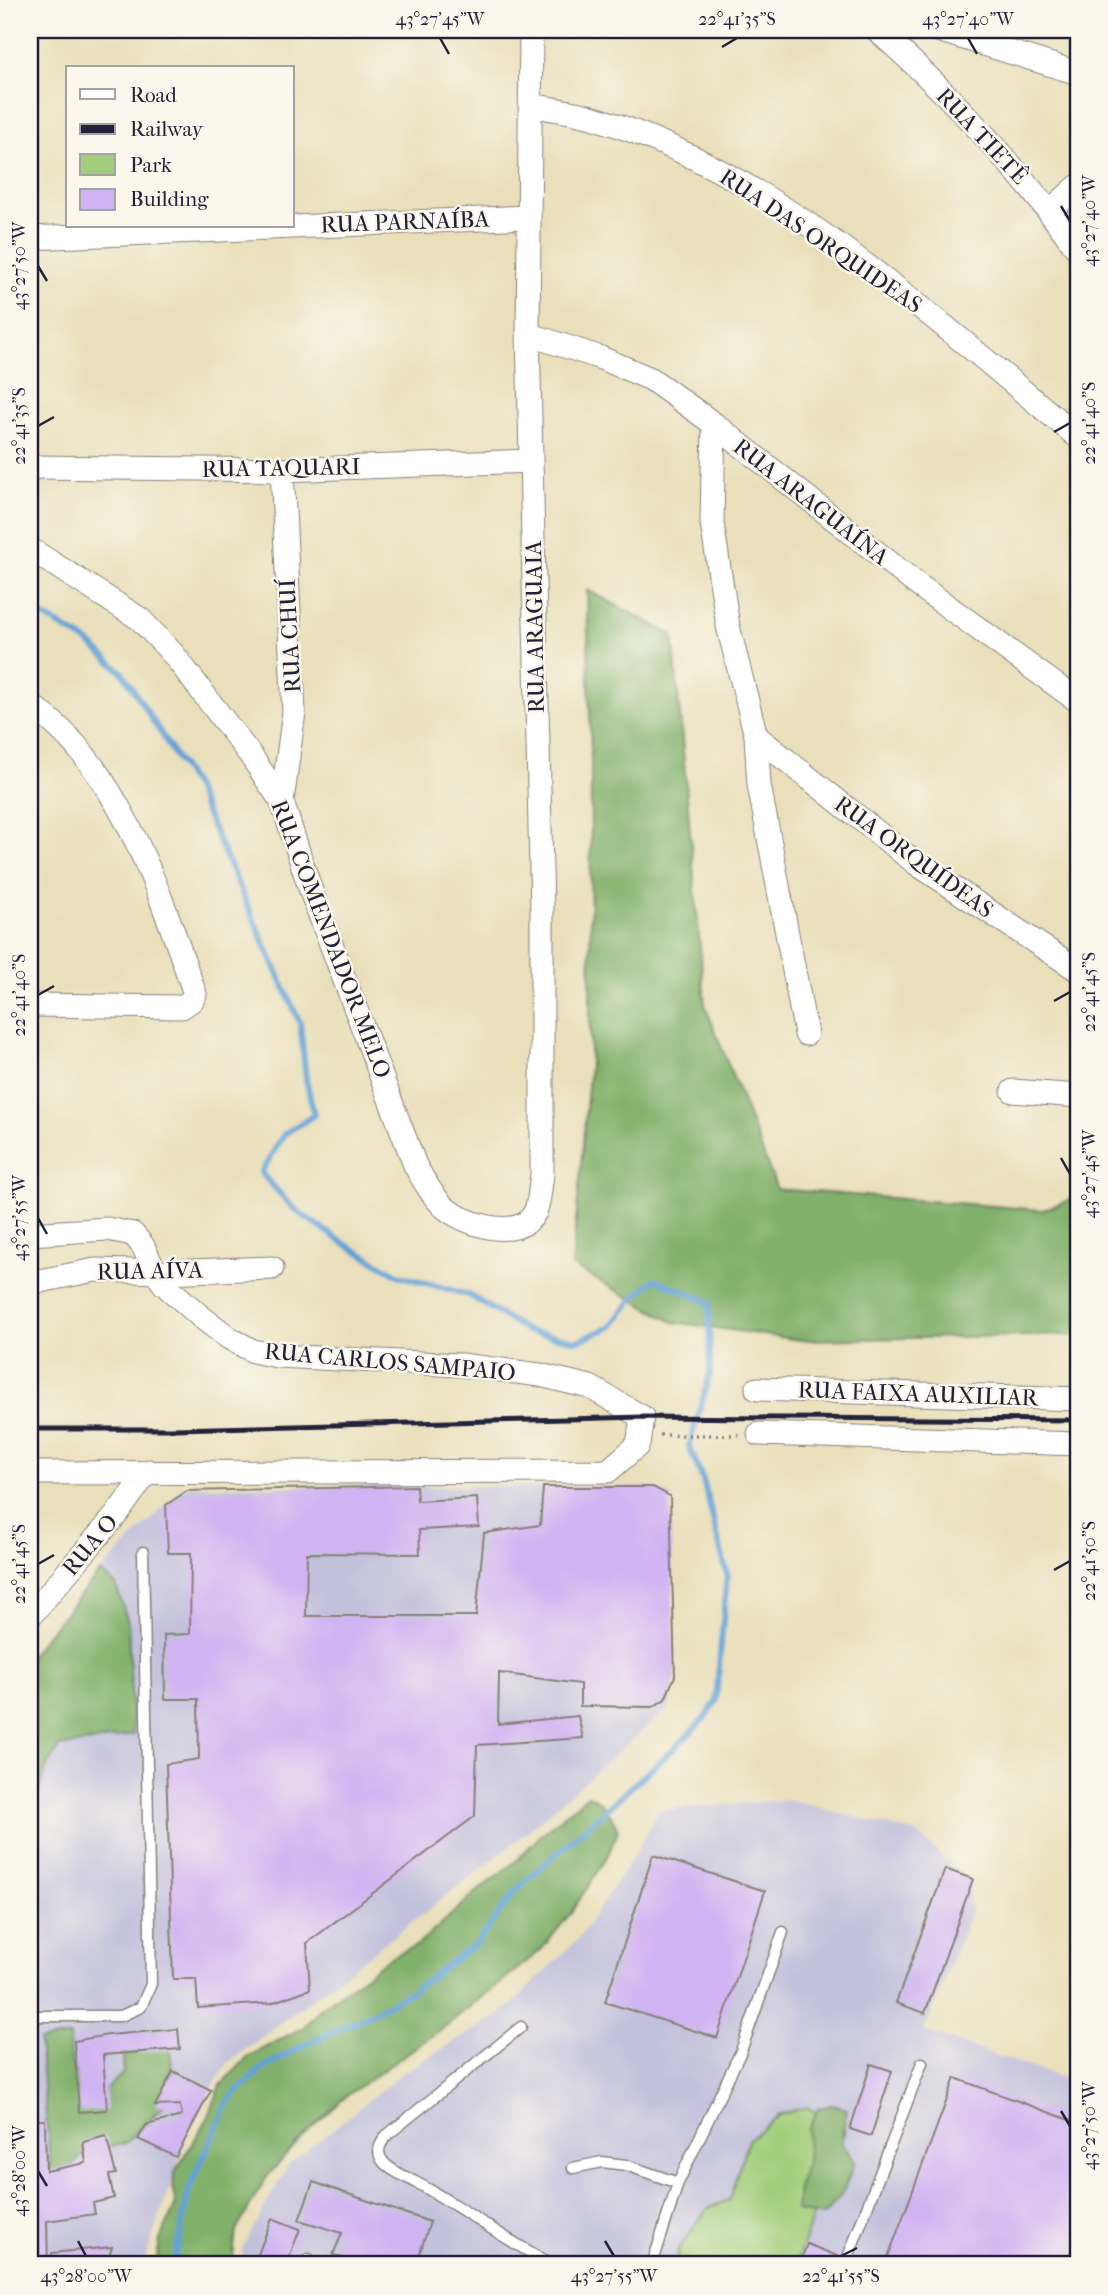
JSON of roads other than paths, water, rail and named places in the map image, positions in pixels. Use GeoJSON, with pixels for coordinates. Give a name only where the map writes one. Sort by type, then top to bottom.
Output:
{"type":"FeatureCollection","features":[{"type":"Feature","properties":{"kind":"street","name":"RUA ARAGUAIA"},"geometry":{"type":"LineString","coordinates":[[528,1222],[536,1211],[542,1174],[542,910],[528,334],[531,30]]}},
{"type":"Feature","properties":{"kind":"street","name":"RUA TIETÊ"},"geometry":{"type":"LineString","coordinates":[[877,30],[915,63],[962,111],[1050,211],[1078,250]]}},
{"type":"Feature","properties":{"kind":"street"},"geometry":{"type":"LineString","coordinates":[[938,30],[1078,73]]}},
{"type":"Feature","properties":{"kind":"street","name":"RUA DAS ORQUIDEAS"},"geometry":{"type":"LineString","coordinates":[[531,105],[587,116],[646,138],[719,170],[752,190],[905,294],[1078,437]]}},
{"type":"Feature","properties":{"kind":"street"},"geometry":{"type":"LineString","coordinates":[[1050,211],[1078,186]]}},
{"type":"Feature","properties":{"kind":"street","name":"RUA PARNAÍBA"},"geometry":{"type":"LineString","coordinates":[[294,227],[528,217]]}},
{"type":"Feature","properties":{"kind":"street","name":"RUA PARNAÍBA"},"geometry":{"type":"LineString","coordinates":[[30,238],[267,228]]}},
{"type":"Feature","properties":{"kind":"street","name":"RUA ARAGUAÍNA"},"geometry":{"type":"LineString","coordinates":[[528,334],[601,358],[651,379],[714,424],[914,582],[1078,701]]}},
{"type":"Feature","properties":{"kind":"street"},"geometry":{"type":"LineString","coordinates":[[714,424],[712,523],[728,626],[756,736],[759,785],[806,1034]]}},
{"type":"Feature","properties":{"kind":"street","name":"RUA TAQUARI"},"geometry":{"type":"LineString","coordinates":[[30,467],[282,470],[531,461]]}},
{"type":"Feature","properties":{"kind":"street","name":"RUA CHUÍ"},"geometry":{"type":"LineString","coordinates":[[282,470],[294,712],[282,802]]}},
{"type":"Feature","properties":{"kind":"street","name":"RUA COMENDADOR MELO"},"geometry":{"type":"LineString","coordinates":[[30,549],[140,619],[174,655],[251,756],[282,802],[312,894],[415,1165],[428,1188],[444,1208],[468,1221],[492,1228],[516,1228],[528,1222]]}},
{"type":"Feature","properties":{"kind":"street"},"geometry":{"type":"LineString","coordinates":[[30,705],[50,718],[84,752],[113,798],[158,887],[195,994],[192,1000],[182,1007],[30,1005]]}},
{"type":"Feature","properties":{"kind":"street","name":"RUA ORQUÍDEAS"},"geometry":{"type":"LineString","coordinates":[[756,736],[917,864],[1078,971]]}},
{"type":"Feature","properties":{"kind":"street"},"geometry":{"type":"LineString","coordinates":[[1013,1091],[1078,1096]]}},
{"type":"Feature","properties":{"kind":"street","name":"RUA CARLOS SAMPAIO"},"geometry":{"type":"LineString","coordinates":[[30,1234],[107,1229],[133,1234],[146,1252],[155,1272],[166,1285],[229,1338],[264,1355],[461,1365],[540,1375],[590,1387],[642,1417],[638,1445],[608,1471],[148,1471]]}},
{"type":"Feature","properties":{"kind":"street","name":"RUA AÍVA"},"geometry":{"type":"LineString","coordinates":[[30,1283],[95,1270],[155,1272],[272,1268]]}},
{"type":"Feature","properties":{"kind":"street","name":"RUA FAIXA AUXILIAR"},"geometry":{"type":"LineString","coordinates":[[757,1389],[1078,1399]]}},
{"type":"Feature","properties":{"kind":"street"},"geometry":{"type":"LineString","coordinates":[[759,1434],[1078,1444]]}},
{"type":"Feature","properties":{"kind":"street"},"geometry":{"type":"LineString","coordinates":[[30,1473],[148,1471]]}},
{"type":"Feature","properties":{"kind":"street","name":"RUA O"},"geometry":{"type":"LineString","coordinates":[[30,1616],[117,1514],[148,1471]]}},
{"type":"Feature","properties":{"kind":"lane"},"geometry":{"type":"LineString","coordinates":[[30,2016],[121,2016],[141,2007],[151,1984],[143,1552]]}},
{"type":"Feature","properties":{"kind":"lane"},"geometry":{"type":"LineString","coordinates":[[652,2265],[678,2183],[741,2051],[783,1932]]}},
{"type":"Feature","properties":{"kind":"lane"},"geometry":{"type":"LineString","coordinates":[[521,2027],[386,2136],[379,2147],[380,2156],[390,2168],[554,2265]]}},
{"type":"Feature","properties":{"kind":"lane"},"geometry":{"type":"LineString","coordinates":[[845,2265],[922,2063]]}},
{"type":"Feature","properties":{"kind":"lane"},"geometry":{"type":"LineString","coordinates":[[573,2168],[602,2162],[626,2165],[678,2183]]}},
{"type":"Feature","properties":{"kind":"waterway"},"geometry":{"type":"LineString","coordinates":[[30,611],[88,642],[123,673],[194,786],[300,1023],[306,1079],[314,1115],[284,1134],[261,1173],[295,1210],[398,1275],[469,1295],[527,1331],[577,1341],[611,1327],[636,1295],[655,1279],[709,1302],[710,1374],[689,1446],[703,1480],[727,1574],[716,1701],[705,1718],[678,1745],[518,1888],[477,1943],[413,1990],[362,2019],[310,2042],[261,2069],[230,2098],[189,2189],[174,2265]]}},
{"type":"Feature","properties":{"kind":"railway"},"geometry":{"type":"LineString","coordinates":[[30,1429],[176,1429],[642,1417],[1078,1420]]}}]}
